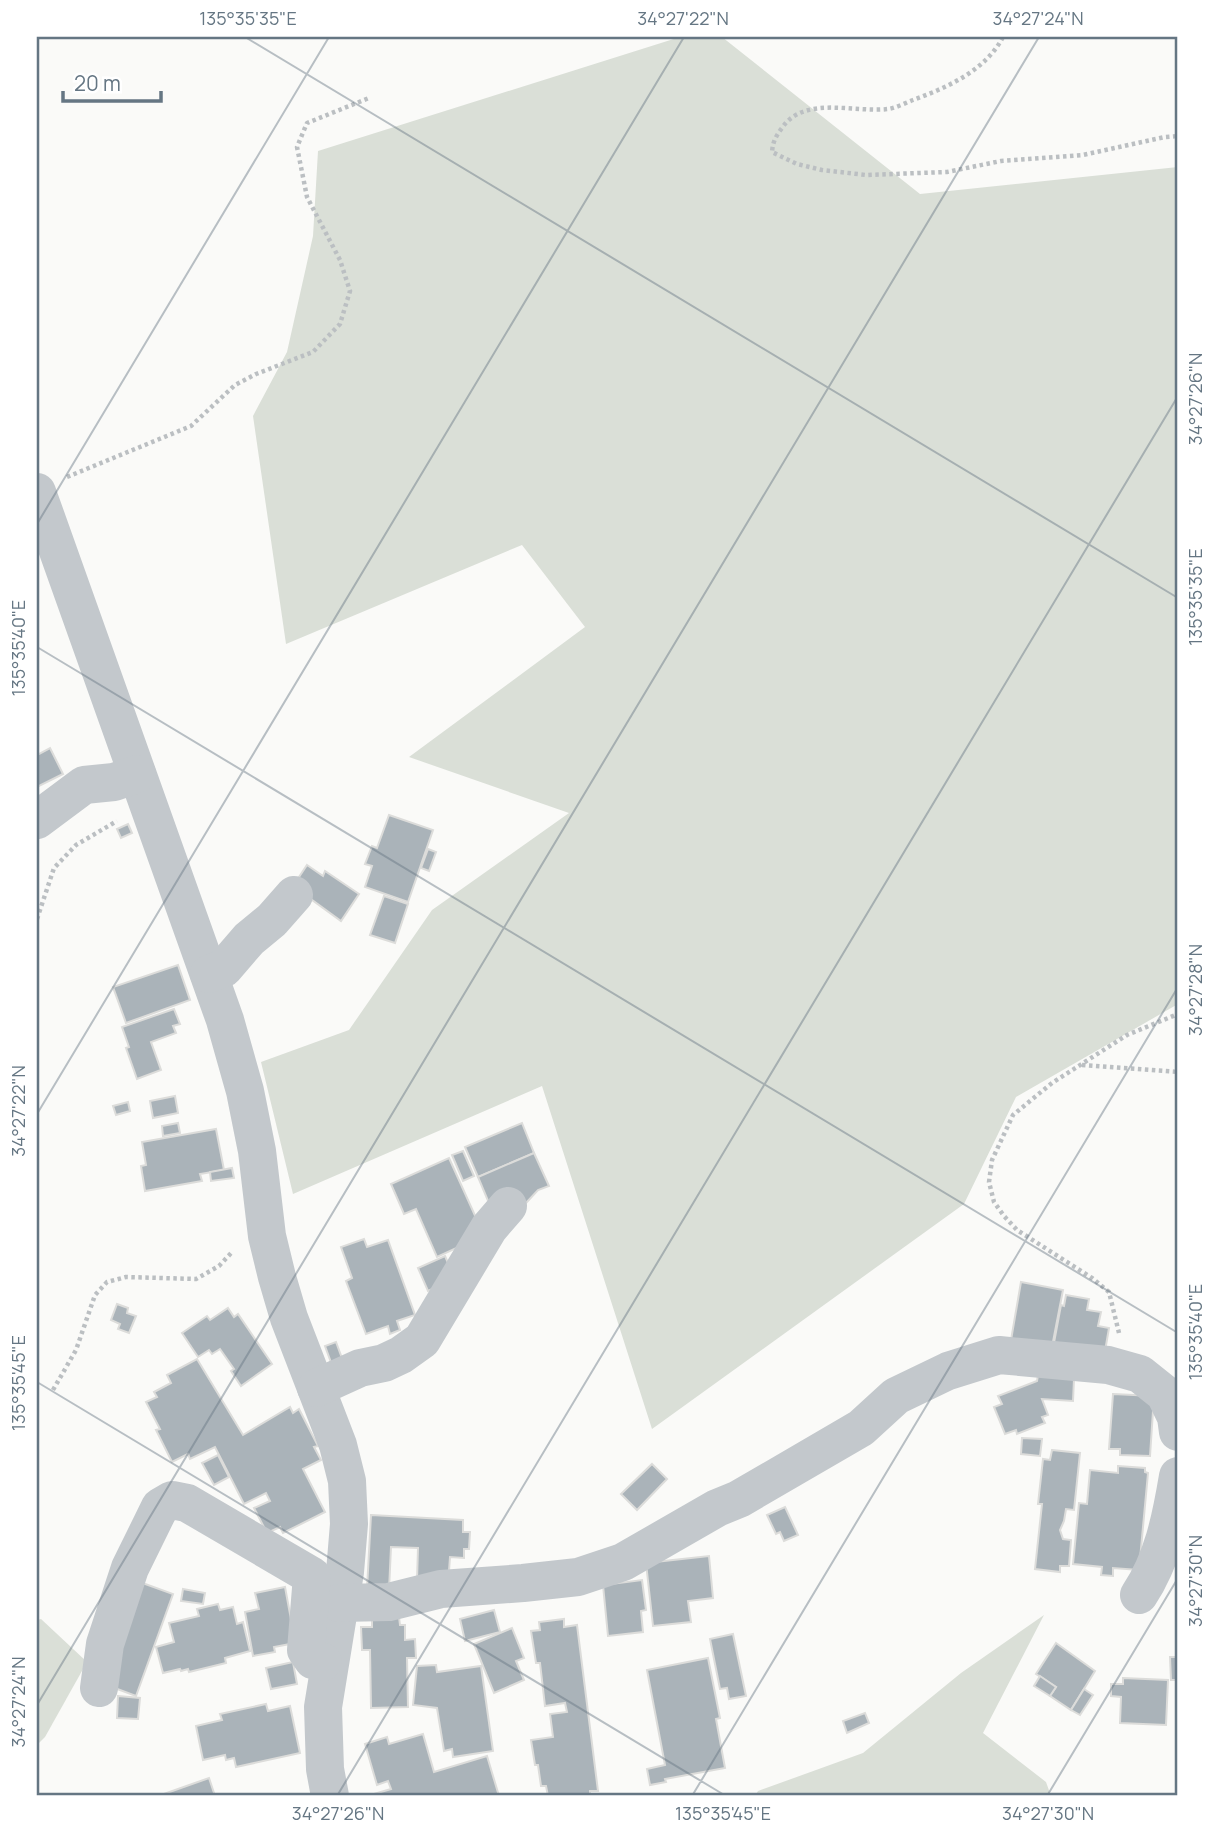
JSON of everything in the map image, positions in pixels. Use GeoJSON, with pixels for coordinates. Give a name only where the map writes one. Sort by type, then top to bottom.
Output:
{"type":"FeatureCollection","features":[{"type":"Feature","properties":{"kind":"street"},"geometry":{"type":"LineString","coordinates":[[50,485],[143,790],[225,1020],[245,1091],[257,1152],[267,1236],[289,1318],[338,1446],[347,1481],[349,1524],[345,1572],[323,1707],[323,1736],[330,1796]]}},
{"type":"Feature","properties":{"kind":"street"},"geometry":{"type":"LineString","coordinates":[[37,820],[83,785],[114,782],[143,790]]}},
{"type":"Feature","properties":{"kind":"street"},"geometry":{"type":"LineString","coordinates":[[209,974],[224,968],[294,895]]}},
{"type":"Feature","properties":{"kind":"street"},"geometry":{"type":"LineString","coordinates":[[316,1388],[360,1368],[384,1363],[422,1340],[489,1228],[508,1206]]}},
{"type":"Feature","properties":{"kind":"street"},"geometry":{"type":"LineString","coordinates":[[339,1603],[388,1602],[441,1588],[578,1577],[624,1562],[861,1428],[895,1396],[948,1371],[999,1355],[1108,1365],[1140,1374],[1166,1394],[1176,1417],[1178,1432]]}},
{"type":"Feature","properties":{"kind":"street"},"geometry":{"type":"LineString","coordinates":[[1139,1595],[1153,1574],[1164,1541],[1178,1476]]}},
{"type":"Feature","properties":{"kind":"street"},"geometry":{"type":"LineString","coordinates":[[99,1689],[105,1644],[130,1568],[160,1507],[172,1500],[187,1503],[312,1576],[306,1650],[313,1660],[329,1664]]}},
{"type":"Feature","properties":{"kind":"path"},"geometry":{"type":"LineString","coordinates":[[1003,37],[996,50],[978,67],[947,88],[890,109],[817,108],[790,117],[773,141],[772,152],[797,164],[822,170],[866,175],[947,172],[1001,160],[1083,155],[1178,136]]}},
{"type":"Feature","properties":{"kind":"path"},"geometry":{"type":"LineString","coordinates":[[50,485],[191,426],[235,385],[313,352],[340,324],[350,290],[340,260],[307,197],[297,147],[307,123],[369,98]]}},
{"type":"Feature","properties":{"kind":"path"},"geometry":{"type":"LineString","coordinates":[[37,919],[54,868],[76,845],[123,818],[143,790]]}},
{"type":"Feature","properties":{"kind":"path"},"geometry":{"type":"LineString","coordinates":[[1123,1369],[1118,1322],[1110,1292],[1017,1230],[994,1202],[989,1182],[992,1160],[1013,1115],[1052,1083],[1127,1035],[1178,1014]]}},
{"type":"Feature","properties":{"kind":"path"},"geometry":{"type":"LineString","coordinates":[[1081,1065],[1178,1072]]}},
{"type":"Feature","properties":{"kind":"path"},"geometry":{"type":"LineString","coordinates":[[53,1390],[76,1350],[95,1295],[107,1282],[127,1277],[196,1279],[219,1266],[234,1249]]}},
{"type":"Feature","properties":{"kind":"shaded area"},"geometry":{"type":"Polygon","coordinates":[[[680,37],[722,37],[920,194],[1178,167],[1178,1004],[1016,1097],[964,1204],[652,1429],[542,1086],[293,1194],[261,1062],[349,1030],[432,910],[569,813],[409,757],[585,627],[522,545],[286,644],[253,416],[287,352],[313,236],[318,151],[680,37]]]}},
{"type":"Feature","properties":{"kind":"shaded area"},"geometry":{"type":"Polygon","coordinates":[[[1044,1615],[983,1733],[1046,1782],[1051,1796],[755,1796],[758,1791],[863,1753],[961,1673],[1044,1615]]]}},
{"type":"Feature","properties":{"kind":"shaded area"},"geometry":{"type":"Polygon","coordinates":[[[41,1619],[87,1662],[45,1737],[37,1745],[37,1620],[41,1619]]]}},
{"type":"Feature","properties":{"kind":"building"},"geometry":{"type":"Polygon","coordinates":[[[50,748],[63,774],[37,787],[37,755],[50,748]]]}},
{"type":"Feature","properties":{"kind":"building"},"geometry":{"type":"Polygon","coordinates":[[[389,815],[433,830],[408,902],[365,887],[372,866],[365,864],[372,846],[377,848],[389,815]]]}},
{"type":"Feature","properties":{"kind":"building"},"geometry":{"type":"Polygon","coordinates":[[[128,824],[132,833],[121,838],[117,829],[128,824]]]}},
{"type":"Feature","properties":{"kind":"building"},"geometry":{"type":"Polygon","coordinates":[[[428,849],[436,852],[429,871],[421,868],[428,849]]]}},
{"type":"Feature","properties":{"kind":"building"},"geometry":{"type":"Polygon","coordinates":[[[307,865],[323,876],[325,871],[359,894],[341,921],[304,894],[297,880],[307,865]]]}},
{"type":"Feature","properties":{"kind":"building"},"geometry":{"type":"Polygon","coordinates":[[[384,896],[408,904],[395,943],[370,935],[384,896]]]}},
{"type":"Feature","properties":{"kind":"building"},"geometry":{"type":"Polygon","coordinates":[[[178,965],[190,1000],[126,1023],[113,987],[178,965]]]}},
{"type":"Feature","properties":{"kind":"building"},"geometry":{"type":"Polygon","coordinates":[[[174,1009],[180,1024],[173,1026],[176,1033],[151,1042],[161,1070],[137,1079],[122,1027],[174,1009]]]}},
{"type":"Feature","properties":{"kind":"building"},"geometry":{"type":"Polygon","coordinates":[[[175,1096],[178,1113],[153,1118],[150,1101],[175,1096]]]}},
{"type":"Feature","properties":{"kind":"building"},"geometry":{"type":"Polygon","coordinates":[[[128,1102],[130,1111],[116,1115],[113,1106],[128,1102]]]}},
{"type":"Feature","properties":{"kind":"building"},"geometry":{"type":"Polygon","coordinates":[[[178,1123],[180,1133],[163,1136],[162,1126],[178,1123]]]}},
{"type":"Feature","properties":{"kind":"building"},"geometry":{"type":"Polygon","coordinates":[[[522,1123],[534,1153],[478,1177],[465,1147],[522,1123]]]}},
{"type":"Feature","properties":{"kind":"building"},"geometry":{"type":"Polygon","coordinates":[[[216,1129],[224,1170],[200,1174],[202,1181],[145,1191],[141,1166],[146,1165],[142,1142],[216,1129]]]}},
{"type":"Feature","properties":{"kind":"building"},"geometry":{"type":"Polygon","coordinates":[[[463,1151],[474,1176],[463,1181],[452,1155],[463,1151]]]}},
{"type":"Feature","properties":{"kind":"building"},"geometry":{"type":"Polygon","coordinates":[[[534,1153],[549,1186],[538,1190],[526,1203],[491,1208],[478,1177],[534,1153]]]}},
{"type":"Feature","properties":{"kind":"building"},"geometry":{"type":"Polygon","coordinates":[[[449,1158],[482,1231],[474,1240],[437,1257],[416,1209],[404,1214],[391,1184],[449,1158]]]}},
{"type":"Feature","properties":{"kind":"building"},"geometry":{"type":"Polygon","coordinates":[[[232,1168],[234,1178],[211,1181],[210,1172],[232,1168]]]}},
{"type":"Feature","properties":{"kind":"building"},"geometry":{"type":"Polygon","coordinates":[[[364,1239],[367,1247],[388,1240],[415,1315],[397,1321],[400,1330],[390,1334],[388,1326],[366,1334],[346,1281],[352,1278],[341,1247],[364,1239]]]}},
{"type":"Feature","properties":{"kind":"building"},"geometry":{"type":"Polygon","coordinates":[[[445,1256],[455,1279],[428,1291],[418,1268],[445,1256]]]}},
{"type":"Feature","properties":{"kind":"building"},"geometry":{"type":"Polygon","coordinates":[[[1021,1282],[1063,1290],[1052,1347],[1011,1340],[1021,1282]]]}},
{"type":"Feature","properties":{"kind":"building"},"geometry":{"type":"Polygon","coordinates":[[[1066,1295],[1089,1299],[1087,1310],[1101,1312],[1098,1326],[1109,1328],[1104,1357],[1053,1348],[1061,1305],[1064,1306],[1066,1295]]]}},
{"type":"Feature","properties":{"kind":"building"},"geometry":{"type":"Polygon","coordinates":[[[117,1304],[128,1308],[127,1313],[136,1316],[129,1333],[118,1329],[120,1324],[111,1320],[117,1304]]]}},
{"type":"Feature","properties":{"kind":"building"},"geometry":{"type":"Polygon","coordinates":[[[228,1308],[234,1317],[238,1314],[272,1364],[241,1386],[231,1371],[234,1369],[220,1349],[212,1354],[209,1350],[198,1357],[182,1333],[207,1316],[210,1320],[228,1308]]]}},
{"type":"Feature","properties":{"kind":"building"},"geometry":{"type":"Polygon","coordinates":[[[336,1342],[343,1361],[332,1365],[325,1346],[336,1342]]]}},
{"type":"Feature","properties":{"kind":"building"},"geometry":{"type":"Polygon","coordinates":[[[197,1359],[243,1435],[290,1407],[293,1413],[299,1409],[318,1446],[314,1447],[321,1460],[303,1469],[325,1512],[283,1533],[280,1527],[267,1533],[254,1508],[270,1501],[266,1493],[244,1504],[215,1447],[190,1459],[188,1454],[172,1462],[156,1430],[160,1429],[146,1402],[157,1397],[154,1392],[171,1383],[167,1375],[197,1359]]]}},
{"type":"Feature","properties":{"kind":"building"},"geometry":{"type":"Polygon","coordinates":[[[1038,1375],[1074,1379],[1073,1401],[1042,1399],[1048,1415],[1042,1417],[1045,1423],[1017,1434],[1016,1430],[1005,1434],[994,1407],[1002,1404],[998,1396],[1037,1381],[1038,1375]]]}},
{"type":"Feature","properties":{"kind":"building"},"geometry":{"type":"Polygon","coordinates":[[[1113,1394],[1154,1396],[1150,1456],[1120,1455],[1120,1449],[1109,1449],[1113,1394]]]}},
{"type":"Feature","properties":{"kind":"building"},"geometry":{"type":"Polygon","coordinates":[[[1022,1438],[1042,1439],[1040,1456],[1021,1454],[1022,1438]]]}},
{"type":"Feature","properties":{"kind":"building"},"geometry":{"type":"Polygon","coordinates":[[[1052,1450],[1080,1453],[1074,1510],[1066,1509],[1060,1530],[1063,1539],[1071,1540],[1069,1566],[1060,1566],[1060,1572],[1035,1569],[1042,1504],[1038,1504],[1043,1459],[1050,1460],[1052,1450]]]}},
{"type":"Feature","properties":{"kind":"building"},"geometry":{"type":"Polygon","coordinates":[[[218,1455],[229,1477],[214,1485],[202,1463],[218,1455]]]}},
{"type":"Feature","properties":{"kind":"building"},"geometry":{"type":"Polygon","coordinates":[[[652,1464],[667,1479],[637,1510],[621,1494],[652,1464]]]}},
{"type":"Feature","properties":{"kind":"building"},"geometry":{"type":"Polygon","coordinates":[[[1118,1466],[1145,1468],[1148,1473],[1139,1570],[1113,1568],[1113,1576],[1101,1575],[1102,1567],[1073,1564],[1079,1503],[1087,1504],[1090,1470],[1118,1473],[1118,1466]]]}},
{"type":"Feature","properties":{"kind":"building"},"geometry":{"type":"Polygon","coordinates":[[[785,1507],[798,1535],[784,1541],[780,1532],[776,1534],[767,1515],[785,1507]]]}},
{"type":"Feature","properties":{"kind":"building"},"geometry":{"type":"Polygon","coordinates":[[[371,1515],[463,1520],[463,1532],[470,1532],[469,1549],[464,1549],[464,1558],[450,1557],[449,1571],[417,1580],[418,1548],[391,1547],[389,1590],[367,1589],[371,1515]]]}},
{"type":"Feature","properties":{"kind":"building"},"geometry":{"type":"Polygon","coordinates":[[[709,1556],[713,1598],[688,1601],[691,1622],[653,1626],[646,1563],[709,1556]]]}},
{"type":"Feature","properties":{"kind":"building"},"geometry":{"type":"Polygon","coordinates":[[[642,1580],[646,1610],[641,1611],[643,1632],[608,1636],[603,1585],[642,1580]]]}},
{"type":"Feature","properties":{"kind":"building"},"geometry":{"type":"Polygon","coordinates":[[[137,1581],[173,1594],[136,1696],[112,1687],[137,1581]]]}},
{"type":"Feature","properties":{"kind":"building"},"geometry":{"type":"Polygon","coordinates":[[[285,1587],[295,1641],[274,1647],[275,1652],[253,1656],[245,1612],[259,1609],[255,1593],[285,1587]]]}},
{"type":"Feature","properties":{"kind":"building"},"geometry":{"type":"Polygon","coordinates":[[[183,1589],[205,1593],[203,1604],[181,1601],[183,1589]]]}},
{"type":"Feature","properties":{"kind":"building"},"geometry":{"type":"Polygon","coordinates":[[[218,1604],[220,1610],[233,1607],[237,1624],[243,1622],[250,1651],[225,1658],[226,1663],[189,1672],[188,1669],[180,1669],[163,1673],[156,1647],[174,1642],[169,1623],[199,1616],[197,1609],[218,1604]]]}},
{"type":"Feature","properties":{"kind":"building"},"geometry":{"type":"Polygon","coordinates":[[[494,1610],[500,1632],[465,1641],[460,1619],[494,1610]]]}},
{"type":"Feature","properties":{"kind":"building"},"geometry":{"type":"Polygon","coordinates":[[[372,1617],[399,1617],[400,1625],[405,1625],[405,1640],[415,1639],[416,1658],[407,1658],[408,1707],[371,1708],[370,1650],[362,1650],[361,1627],[372,1627],[372,1617]]]}},
{"type":"Feature","properties":{"kind":"building"},"geometry":{"type":"Polygon","coordinates":[[[1176,1618],[1178,1680],[1171,1680],[1170,1657],[1177,1657],[1176,1618]]]}},
{"type":"Feature","properties":{"kind":"building"},"geometry":{"type":"Polygon","coordinates":[[[564,1619],[564,1627],[577,1625],[598,1791],[590,1791],[590,1796],[548,1796],[546,1786],[541,1786],[531,1740],[553,1737],[550,1714],[567,1712],[565,1703],[545,1706],[540,1663],[536,1663],[531,1631],[540,1630],[539,1622],[564,1619]]]}},
{"type":"Feature","properties":{"kind":"building"},"geometry":{"type":"Polygon","coordinates":[[[512,1628],[524,1658],[516,1661],[524,1680],[494,1693],[474,1644],[512,1628]]]}},
{"type":"Feature","properties":{"kind":"building"},"geometry":{"type":"Polygon","coordinates":[[[733,1634],[746,1696],[729,1699],[727,1688],[720,1689],[710,1639],[733,1634]]]}},
{"type":"Feature","properties":{"kind":"building"},"geometry":{"type":"Polygon","coordinates":[[[1056,1643],[1095,1671],[1071,1710],[1050,1696],[1056,1687],[1036,1674],[1056,1643]]]}},
{"type":"Feature","properties":{"kind":"building"},"geometry":{"type":"Polygon","coordinates":[[[708,1658],[720,1718],[716,1719],[725,1768],[665,1779],[666,1782],[650,1785],[647,1769],[665,1765],[647,1670],[708,1658]]]}},
{"type":"Feature","properties":{"kind":"building"},"geometry":{"type":"Polygon","coordinates":[[[293,1662],[297,1684],[271,1689],[266,1668],[293,1662]]]}},
{"type":"Feature","properties":{"kind":"building"},"geometry":{"type":"Polygon","coordinates":[[[436,1665],[437,1672],[481,1666],[493,1751],[453,1757],[452,1749],[444,1751],[437,1708],[413,1705],[417,1666],[436,1665]]]}},
{"type":"Feature","properties":{"kind":"building"},"geometry":{"type":"Polygon","coordinates":[[[1040,1676],[1056,1687],[1050,1696],[1034,1686],[1040,1676]]]}},
{"type":"Feature","properties":{"kind":"building"},"geometry":{"type":"Polygon","coordinates":[[[1123,1678],[1168,1680],[1166,1725],[1120,1723],[1121,1697],[1111,1696],[1111,1684],[1123,1684],[1123,1678]]]}},
{"type":"Feature","properties":{"kind":"building"},"geometry":{"type":"Polygon","coordinates":[[[1084,1689],[1093,1695],[1080,1715],[1071,1710],[1084,1689]]]}},
{"type":"Feature","properties":{"kind":"building"},"geometry":{"type":"Polygon","coordinates":[[[118,1696],[140,1698],[138,1719],[117,1718],[118,1696]]]}},
{"type":"Feature","properties":{"kind":"building"},"geometry":{"type":"Polygon","coordinates":[[[266,1704],[268,1711],[290,1706],[300,1753],[236,1767],[234,1758],[226,1760],[225,1755],[203,1760],[196,1726],[222,1720],[220,1714],[266,1704]]]}},
{"type":"Feature","properties":{"kind":"building"},"geometry":{"type":"Polygon","coordinates":[[[865,1713],[869,1723],[847,1733],[843,1721],[865,1713]]]}},
{"type":"Feature","properties":{"kind":"building"},"geometry":{"type":"Polygon","coordinates":[[[423,1734],[434,1772],[487,1756],[499,1796],[367,1796],[391,1789],[388,1781],[377,1785],[365,1744],[387,1737],[389,1744],[423,1734]]]}},
{"type":"Feature","properties":{"kind":"building"},"geometry":{"type":"Polygon","coordinates":[[[209,1778],[215,1796],[161,1796],[161,1795],[209,1778]]]}}]}
